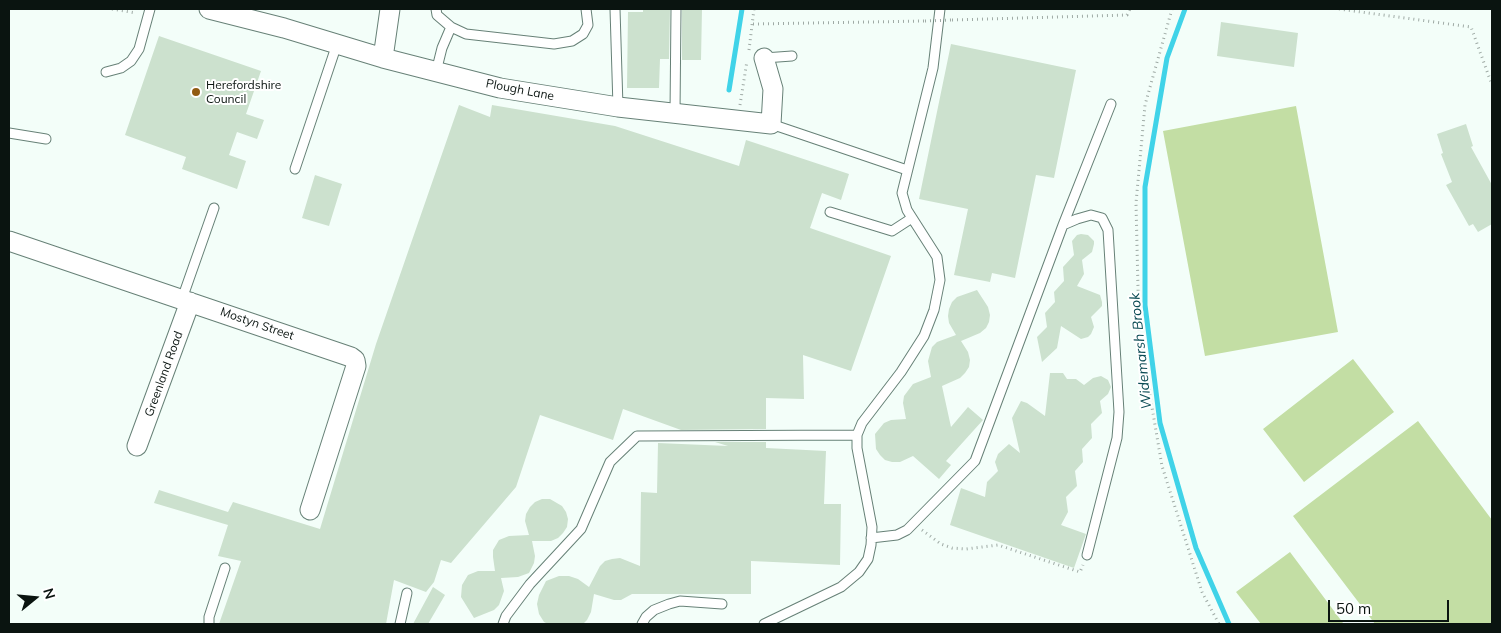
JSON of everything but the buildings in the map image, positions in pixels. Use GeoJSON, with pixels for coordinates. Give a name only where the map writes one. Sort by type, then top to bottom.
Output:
{"type":"FeatureCollection","features":[{"type":"Feature","properties":{"kind":"street","name":"Plough Lane"},"geometry":{"type":"LineString","coordinates":[[210,9],[284,28],[383,58],[500,88],[618,107],[771,124]]}},
{"type":"Feature","properties":{"kind":"street"},"geometry":{"type":"LineString","coordinates":[[383,58],[390,9]]}},
{"type":"Feature","properties":{"kind":"street"},"geometry":{"type":"LineString","coordinates":[[764,58],[773,89],[771,124]]}},
{"type":"Feature","properties":{"kind":"street","name":"Mostyn Street"},"geometry":{"type":"LineString","coordinates":[[9,241],[186,300],[355,360],[356,366],[310,510]]}},
{"type":"Feature","properties":{"kind":"street","name":"Greenland Road"},"geometry":{"type":"LineString","coordinates":[[137,446],[186,300]]}},
{"type":"Feature","properties":{"kind":"lane"},"geometry":{"type":"LineString","coordinates":[[436,9],[437,15],[450,27],[466,34],[554,44],[572,41],[583,34],[588,25],[586,9]]}},
{"type":"Feature","properties":{"kind":"lane"},"geometry":{"type":"LineString","coordinates":[[615,9],[618,107]]}},
{"type":"Feature","properties":{"kind":"lane"},"geometry":{"type":"LineString","coordinates":[[675,114],[676,9]]}},
{"type":"Feature","properties":{"kind":"lane"},"geometry":{"type":"LineString","coordinates":[[764,624],[841,587],[859,572],[868,559],[872,527],[857,448],[857,434],[862,423],[901,372],[924,336],[934,310],[940,280],[937,257],[907,210],[902,193],[932,68],[940,9]]}},
{"type":"Feature","properties":{"kind":"lane"},"geometry":{"type":"LineString","coordinates":[[106,72],[121,68],[131,61],[139,49],[149,12]]}},
{"type":"Feature","properties":{"kind":"lane"},"geometry":{"type":"LineString","coordinates":[[436,72],[450,27]]}},
{"type":"Feature","properties":{"kind":"lane"},"geometry":{"type":"LineString","coordinates":[[295,168],[337,44]]}},
{"type":"Feature","properties":{"kind":"lane"},"geometry":{"type":"LineString","coordinates":[[764,58],[792,56]]}},
{"type":"Feature","properties":{"kind":"lane"},"geometry":{"type":"LineString","coordinates":[[871,538],[897,535],[907,530],[975,461],[1063,225],[1111,104]]}},
{"type":"Feature","properties":{"kind":"lane"},"geometry":{"type":"LineString","coordinates":[[771,124],[908,170]]}},
{"type":"Feature","properties":{"kind":"lane"},"geometry":{"type":"LineString","coordinates":[[9,133],[46,139]]}},
{"type":"Feature","properties":{"kind":"lane"},"geometry":{"type":"LineString","coordinates":[[186,300],[214,208]]}},
{"type":"Feature","properties":{"kind":"lane"},"geometry":{"type":"LineString","coordinates":[[830,212],[892,231],[912,218]]}},
{"type":"Feature","properties":{"kind":"lane"},"geometry":{"type":"LineString","coordinates":[[1063,225],[1091,215],[1102,218],[1108,230],[1119,412],[1117,438],[1087,555]]}},
{"type":"Feature","properties":{"kind":"lane"},"geometry":{"type":"LineString","coordinates":[[503,624],[506,616],[530,584],[581,529],[610,462],[637,436],[857,434]]}},
{"type":"Feature","properties":{"kind":"lane"},"geometry":{"type":"LineString","coordinates":[[209,624],[209,617],[225,568]]}},
{"type":"Feature","properties":{"kind":"lane"},"geometry":{"type":"LineString","coordinates":[[400,624],[407,593]]}},
{"type":"Feature","properties":{"kind":"lane"},"geometry":{"type":"LineString","coordinates":[[642,624],[646,617],[654,610],[680,601],[722,604]]}},
{"type":"Feature","properties":{"kind":"path"},"geometry":{"type":"LineString","coordinates":[[112,9],[149,12]]}},
{"type":"Feature","properties":{"kind":"path"},"geometry":{"type":"LineString","coordinates":[[753,24],[1127,15],[1130,9]]}},
{"type":"Feature","properties":{"kind":"path"},"geometry":{"type":"LineString","coordinates":[[1172,9],[1145,105],[1136,203],[1140,331],[1162,466],[1202,592],[1219,624]]}},
{"type":"Feature","properties":{"kind":"path"},"geometry":{"type":"LineString","coordinates":[[1339,9],[1471,27],[1492,86]]}},
{"type":"Feature","properties":{"kind":"path"},"geometry":{"type":"LineString","coordinates":[[914,523],[941,544],[952,548],[966,549],[998,545],[1080,572],[1087,555]]}},
{"type":"Feature","properties":{"kind":"green space"},"geometry":{"type":"Polygon","coordinates":[[[1296,106],[1338,332],[1205,356],[1163,131],[1296,106]]]}},
{"type":"Feature","properties":{"kind":"green space"},"geometry":{"type":"Polygon","coordinates":[[[1353,359],[1394,412],[1304,482],[1263,429],[1353,359]]]}},
{"type":"Feature","properties":{"kind":"green space"},"geometry":{"type":"Polygon","coordinates":[[[1418,421],[1492,520],[1492,624],[1375,624],[1293,516],[1418,421]]]}},
{"type":"Feature","properties":{"kind":"green space"},"geometry":{"type":"Polygon","coordinates":[[[1290,552],[1342,624],[1261,624],[1236,592],[1290,552]]]}},
{"type":"Feature","properties":{"kind":"waterway"},"geometry":{"type":"LineString","coordinates":[[729,90],[742,9]]}},
{"type":"Feature","properties":{"kind":"waterway","name":"Widemarsh Brook"},"geometry":{"type":"LineString","coordinates":[[1185,9],[1167,58],[1145,187],[1145,305],[1160,423],[1196,548],[1229,624]]}},
{"type":"Feature","properties":{"kind":"place","name":"Herefordshire Council"},"geometry":{"type":"Point","coordinates":[196,92]}}]}
